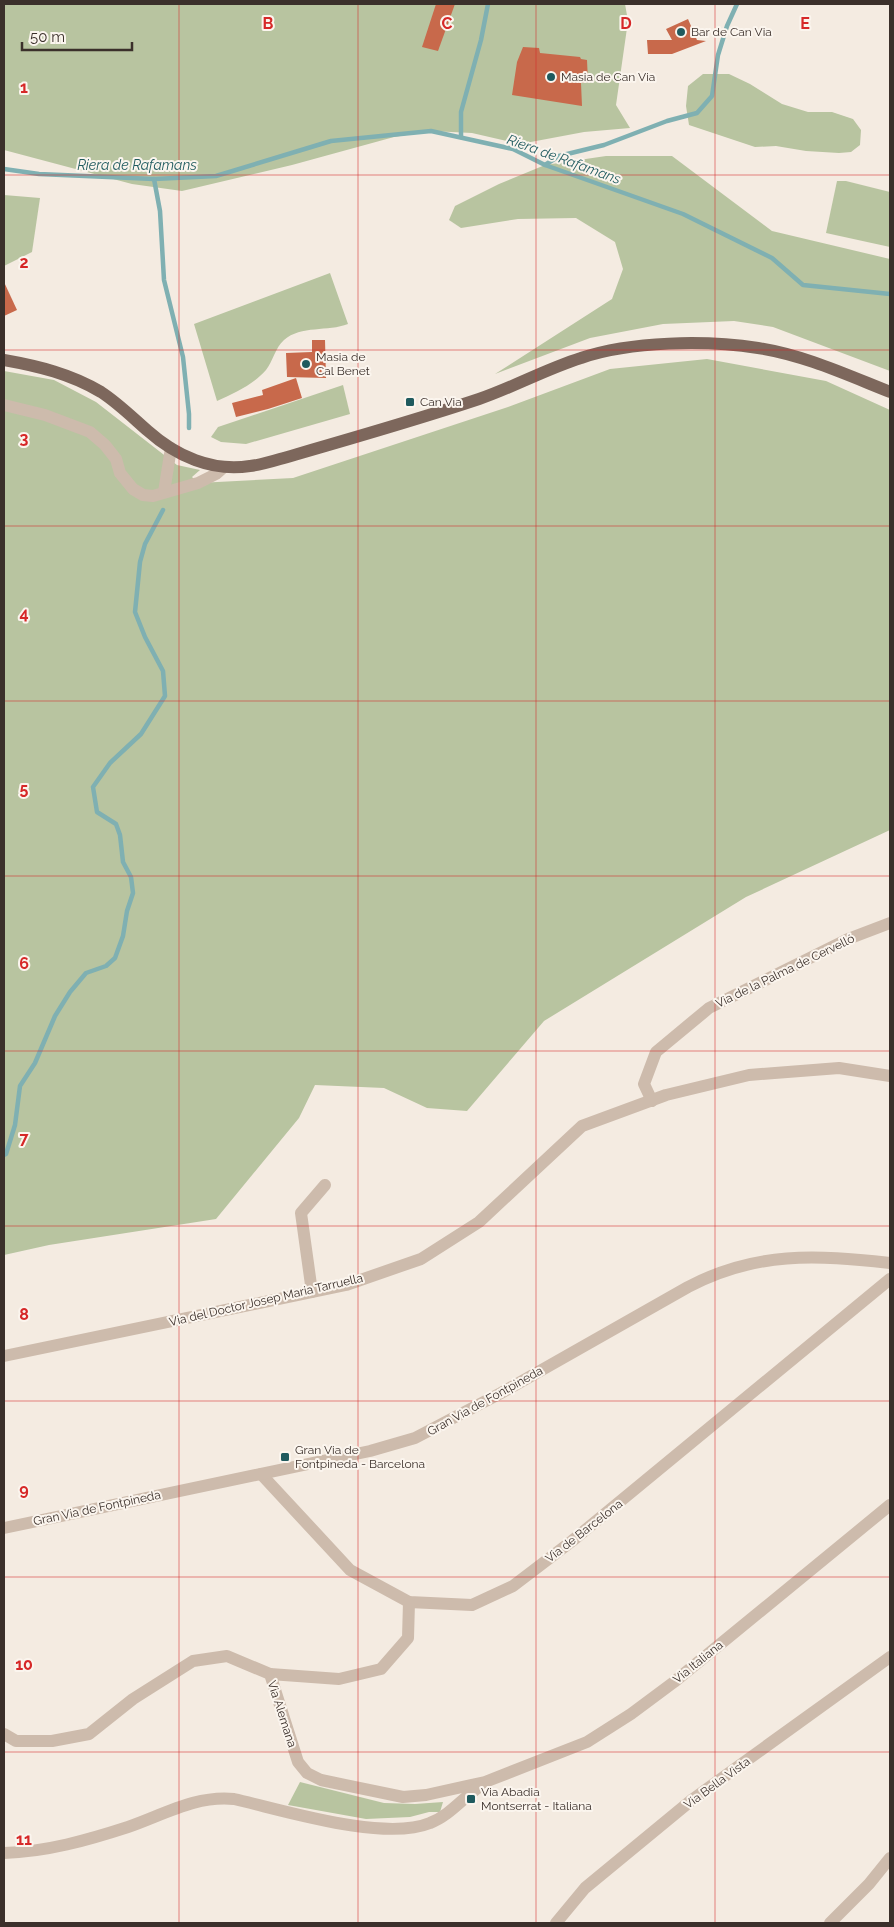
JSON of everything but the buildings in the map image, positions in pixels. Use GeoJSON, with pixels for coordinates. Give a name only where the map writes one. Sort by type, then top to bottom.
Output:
{"type":"FeatureCollection","features":[{"type":"Feature","properties":{"kind":"main road"},"geometry":{"type":"LineString","coordinates":[[4,360],[58,372],[84,382],[103,394],[170,448],[186,457],[203,463],[224,467],[249,466],[280,459],[484,397],[580,358],[604,351],[640,346],[714,344],[786,353],[834,369],[890,392]]}},
{"type":"Feature","properties":{"kind":"street"},"geometry":{"type":"LineString","coordinates":[[4,405],[45,414],[90,432],[105,445],[116,459],[120,473],[132,489],[143,495],[153,496],[198,483],[216,474],[224,467]]}},
{"type":"Feature","properties":{"kind":"street"},"geometry":{"type":"LineString","coordinates":[[164,492],[170,448]]}},
{"type":"Feature","properties":{"kind":"street","name":"Via de la Palma de Cervelló"},"geometry":{"type":"LineString","coordinates":[[652,1100],[644,1084],[656,1052],[710,1008],[848,939],[890,923]]}},
{"type":"Feature","properties":{"kind":"street","name":"Via del Doctor Josep Maria Tarruella"},"geometry":{"type":"LineString","coordinates":[[4,1356],[346,1285],[421,1259],[479,1222],[582,1126],[666,1095],[749,1075],[839,1068],[890,1076]]}},
{"type":"Feature","properties":{"kind":"street"},"geometry":{"type":"LineString","coordinates":[[312,1292],[301,1213],[326,1185]]}},
{"type":"Feature","properties":{"kind":"street","name":"Gran Via de Fontpineda"},"geometry":{"type":"LineString","coordinates":[[4,1528],[370,1451],[415,1438],[711,1274],[736,1266],[814,1257],[890,1264]]}},
{"type":"Feature","properties":{"kind":"street","name":"Via de Barcelona"},"geometry":{"type":"LineString","coordinates":[[262,1474],[350,1570],[409,1602],[472,1605],[513,1586],[572,1541],[890,1278]]}},
{"type":"Feature","properties":{"kind":"street","name":"Via Italiana"},"geometry":{"type":"LineString","coordinates":[[484,1782],[587,1742],[631,1714],[674,1682],[890,1506]]}},
{"type":"Feature","properties":{"kind":"street"},"geometry":{"type":"LineString","coordinates":[[270,1674],[339,1679],[381,1669],[408,1638],[409,1602]]}},
{"type":"Feature","properties":{"kind":"street","name":"Via Alemana"},"geometry":{"type":"LineString","coordinates":[[4,1734],[16,1741],[52,1742],[89,1734],[133,1699],[193,1661],[227,1656],[270,1674],[298,1762],[307,1773],[321,1780],[403,1797],[426,1795],[484,1782]]}},
{"type":"Feature","properties":{"kind":"street","name":"Via Bella Vista"},"geometry":{"type":"LineString","coordinates":[[556,1923],[586,1888],[693,1799],[890,1657]]}},
{"type":"Feature","properties":{"kind":"street"},"geometry":{"type":"LineString","coordinates":[[4,1853],[21,1853],[76,1843],[206,1798],[234,1799],[351,1826],[387,1830],[413,1828],[429,1824],[443,1817],[484,1782]]}},
{"type":"Feature","properties":{"kind":"street"},"geometry":{"type":"LineString","coordinates":[[830,1923],[869,1884],[890,1858]]}},
{"type":"Feature","properties":{"kind":"green space"},"geometry":{"type":"Polygon","coordinates":[[[4,4],[625,4],[628,21],[616,105],[630,128],[584,132],[520,144],[472,133],[431,131],[394,137],[292,165],[182,191],[132,184],[4,150],[4,4]]]}},
{"type":"Feature","properties":{"kind":"green space"},"geometry":{"type":"Polygon","coordinates":[[[703,74],[729,74],[750,84],[782,104],[808,112],[832,112],[853,119],[861,130],[860,145],[851,152],[839,153],[806,151],[776,146],[755,147],[689,125],[686,106],[688,86],[703,74]]]}},
{"type":"Feature","properties":{"kind":"green space"},"geometry":{"type":"Polygon","coordinates":[[[606,156],[672,156],[772,231],[890,259],[890,371],[773,327],[734,321],[663,324],[590,338],[495,374],[612,299],[623,269],[615,242],[576,218],[518,219],[461,228],[449,220],[455,206],[499,184],[545,165],[606,156]]]}},
{"type":"Feature","properties":{"kind":"green space"},"geometry":{"type":"Polygon","coordinates":[[[837,181],[846,181],[890,192],[890,247],[826,233],[837,181]]]}},
{"type":"Feature","properties":{"kind":"green space"},"geometry":{"type":"Polygon","coordinates":[[[4,195],[40,198],[32,252],[4,266],[4,195]]]}},
{"type":"Feature","properties":{"kind":"green space"},"geometry":{"type":"Polygon","coordinates":[[[330,273],[348,324],[332,328],[306,330],[291,335],[281,343],[266,370],[261,375],[243,388],[217,401],[194,324],[330,273]]]}},
{"type":"Feature","properties":{"kind":"green space"},"geometry":{"type":"Polygon","coordinates":[[[707,359],[826,381],[890,410],[890,830],[746,897],[544,1021],[467,1111],[427,1108],[384,1088],[315,1085],[299,1118],[216,1219],[49,1245],[4,1255],[4,371],[54,380],[96,402],[177,465],[200,470],[192,477],[198,483],[293,478],[508,407],[610,369],[707,359]]]}},
{"type":"Feature","properties":{"kind":"green space"},"geometry":{"type":"Polygon","coordinates":[[[343,385],[350,414],[246,444],[221,442],[211,437],[218,427],[343,385]]]}},
{"type":"Feature","properties":{"kind":"green space"},"geometry":{"type":"Polygon","coordinates":[[[300,1782],[384,1803],[415,1804],[443,1802],[440,1812],[429,1812],[410,1817],[366,1819],[288,1805],[300,1782]]]}},
{"type":"Feature","properties":{"kind":"waterway"},"geometry":{"type":"LineString","coordinates":[[461,137],[461,112],[481,40],[488,4]]}},
{"type":"Feature","properties":{"kind":"waterway"},"geometry":{"type":"LineString","coordinates":[[545,165],[559,156],[604,145],[667,121],[697,113],[712,96],[718,55],[727,26],[737,4]]}},
{"type":"Feature","properties":{"kind":"waterway","name":"Riera de Rafamans"},"geometry":{"type":"LineString","coordinates":[[4,169],[39,174],[154,179],[216,176],[331,141],[431,131],[513,149],[545,165],[683,214],[772,258],[803,285],[890,294]]}},
{"type":"Feature","properties":{"kind":"waterway"},"geometry":{"type":"LineString","coordinates":[[154,179],[160,211],[164,280],[183,357],[189,428]]}},
{"type":"Feature","properties":{"kind":"waterway"},"geometry":{"type":"LineString","coordinates":[[4,1155],[6,1154],[15,1125],[20,1086],[35,1063],[55,1016],[70,992],[86,973],[106,966],[115,958],[123,936],[127,911],[133,893],[131,877],[123,862],[120,835],[116,824],[97,812],[93,787],[110,763],[141,734],[165,696],[163,671],[145,637],[135,612],[140,562],[145,544],[163,510]]}},
{"type":"Feature","properties":{"kind":"place","name":"Bar de Can Via"},"geometry":{"type":"Point","coordinates":[681,32]}},
{"type":"Feature","properties":{"kind":"place","name":"Masia de Can Via"},"geometry":{"type":"Point","coordinates":[551,77]}},
{"type":"Feature","properties":{"kind":"place","name":"Masia de Cal Benet"},"geometry":{"type":"Point","coordinates":[306,364]}},
{"type":"Feature","properties":{"kind":"place","name":"Can Via"},"geometry":{"type":"Point","coordinates":[410,402]}},
{"type":"Feature","properties":{"kind":"place","name":"Gran Via de Fontpineda - Barcelona"},"geometry":{"type":"Point","coordinates":[285,1457]}},
{"type":"Feature","properties":{"kind":"place","name":"Via Abadia Montserrat - Italiana"},"geometry":{"type":"Point","coordinates":[471,1799]}}]}
